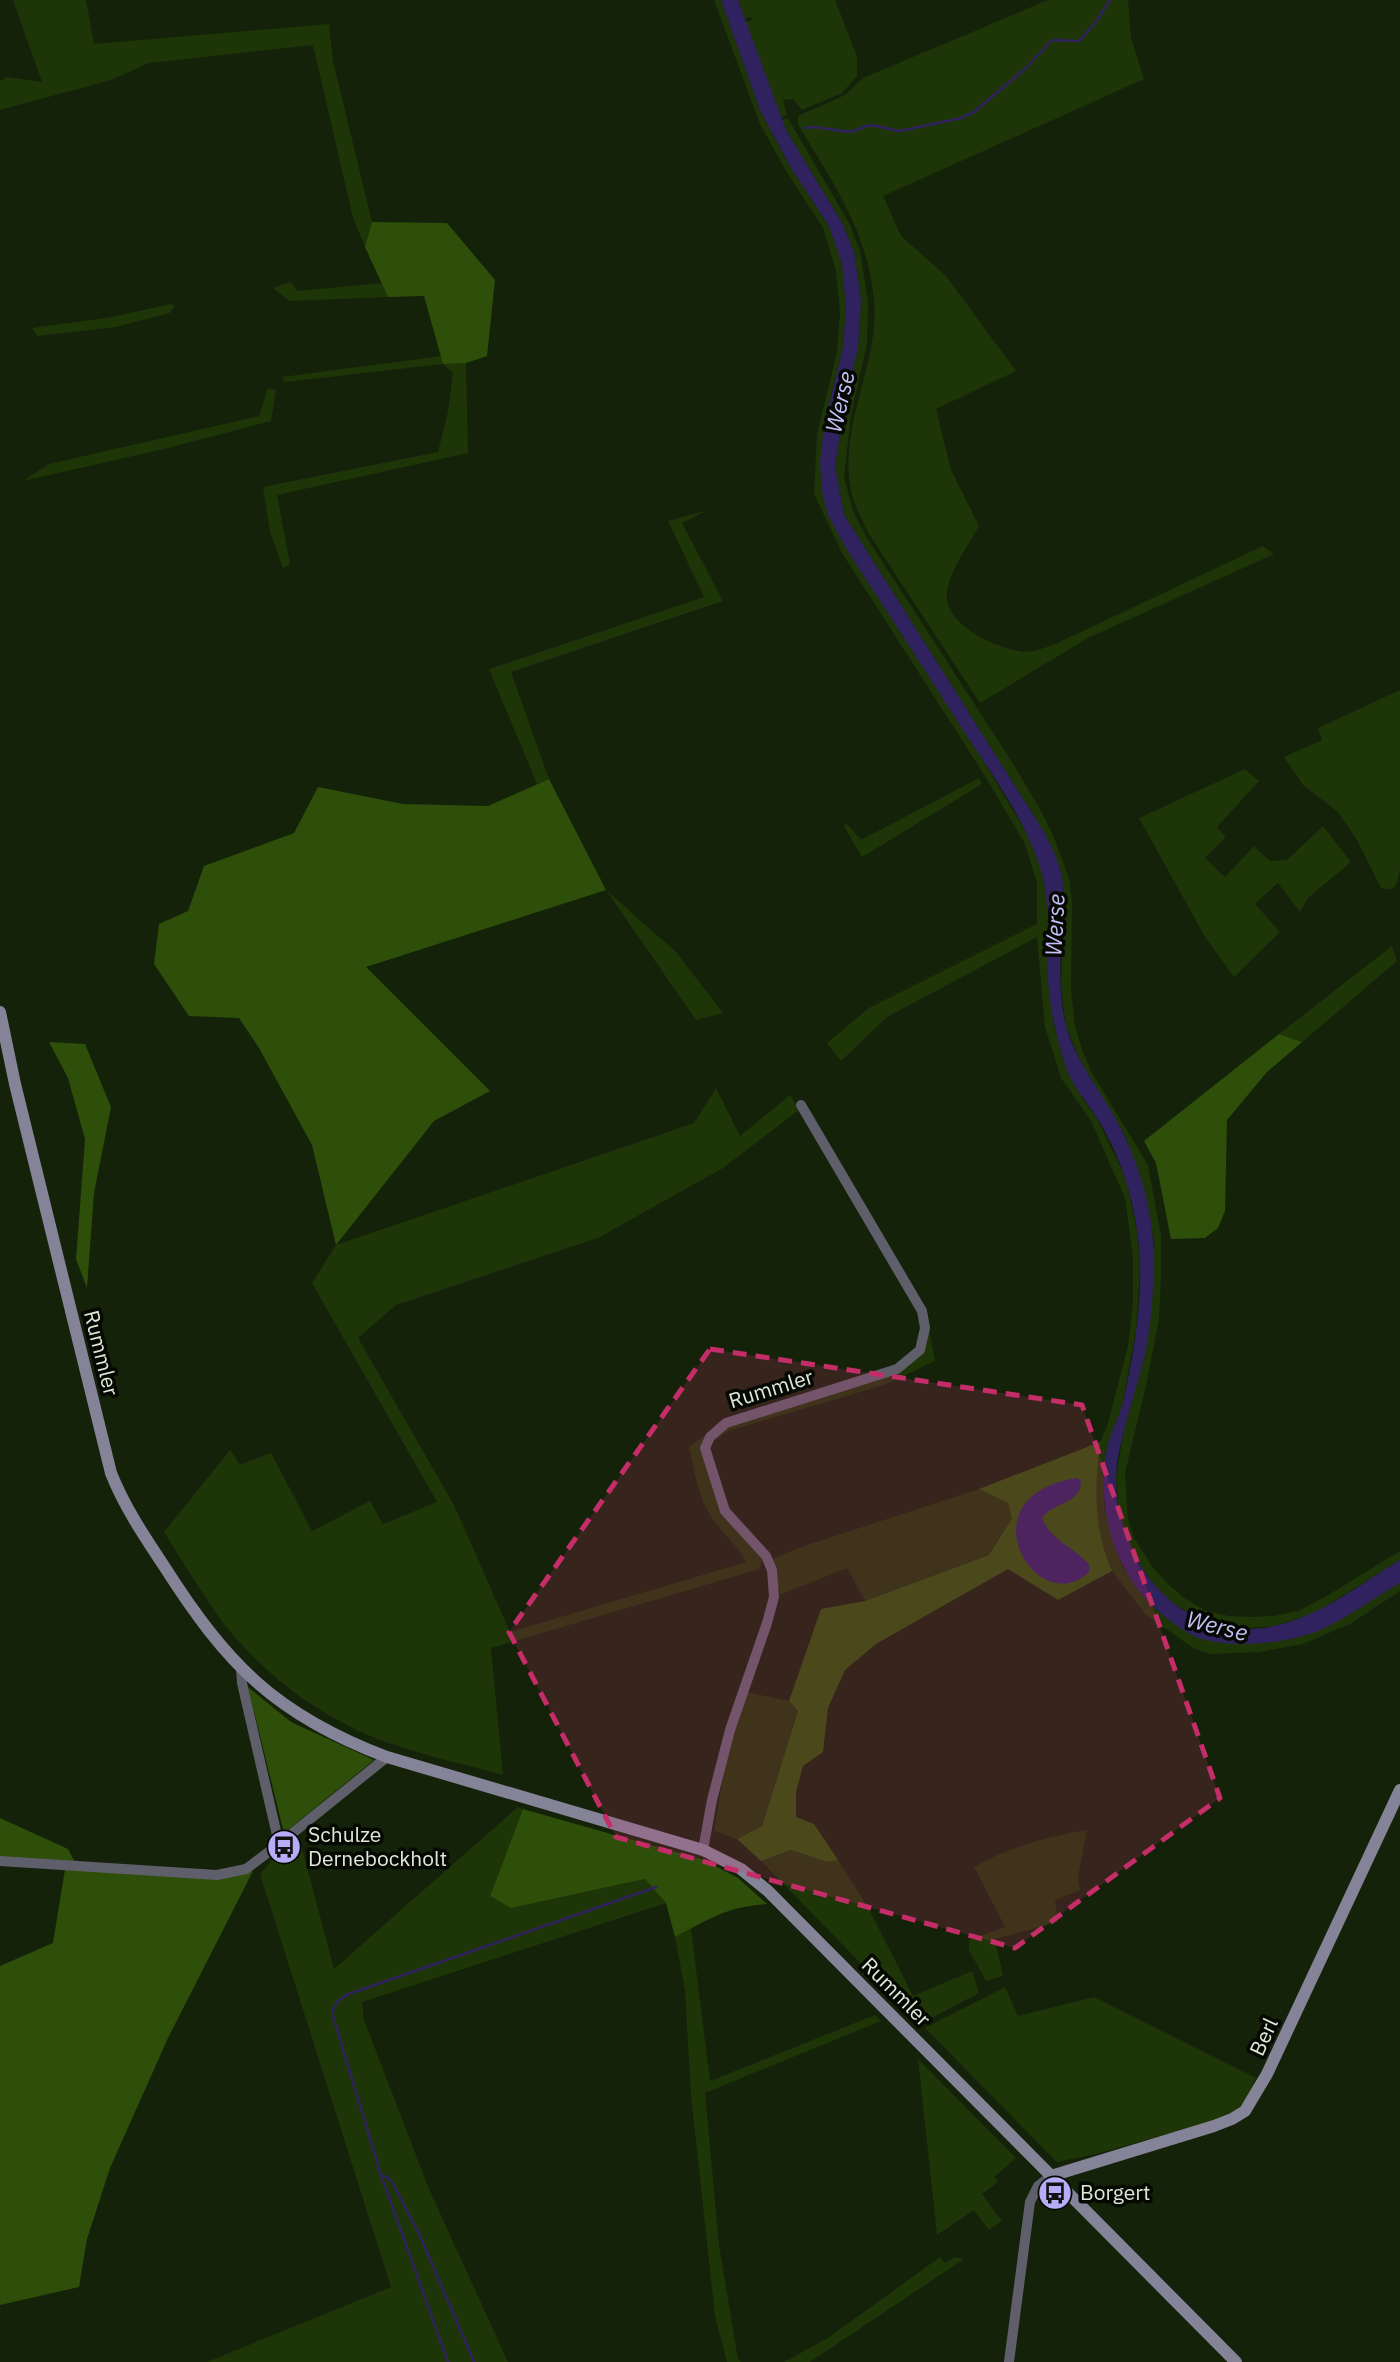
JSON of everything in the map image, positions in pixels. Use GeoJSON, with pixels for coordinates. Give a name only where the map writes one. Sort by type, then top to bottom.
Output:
{"type":"FeatureCollection","features":[{"type":"Feature","properties":{"kind":"main road","name":"Rummler"},"geometry":{"type":"LineString","coordinates":[[0,1012],[15,1084],[111,1473],[132,1516],[180,1592],[212,1636],[241,1669],[276,1700],[309,1721],[387,1758],[703,1850],[741,1868],[768,1891],[1236,2362]]}},
{"type":"Feature","properties":{"kind":"main road","name":"Berl"},"geometry":{"type":"LineString","coordinates":[[1051,2176],[1075,2166],[1214,2126],[1245,2111],[1267,2074],[1400,1790]]}},
{"type":"Feature","properties":{"kind":"street","name":"Rummler"},"geometry":{"type":"LineString","coordinates":[[703,1850],[712,1800],[730,1730],[768,1623],[774,1597],[772,1570],[766,1556],[725,1511],[705,1448],[710,1437],[726,1423],[897,1369],[920,1350],[925,1328],[922,1311],[893,1258],[801,1105]]}},
{"type":"Feature","properties":{"kind":"street"},"geometry":{"type":"LineString","coordinates":[[241,1669],[242,1684],[279,1844]]}},
{"type":"Feature","properties":{"kind":"street"},"geometry":{"type":"LineString","coordinates":[[0,1861],[217,1875],[246,1869],[387,1758]]}},
{"type":"Feature","properties":{"kind":"street"},"geometry":{"type":"LineString","coordinates":[[1009,2362],[1030,2202],[1038,2186],[1051,2176]]}},
{"type":"Feature","properties":{"kind":"highlighted area"},"geometry":{"type":"Polygon","coordinates":[[[710,1349],[1082,1405],[1220,1798],[1015,1948],[616,1837],[509,1632],[710,1349]]]}},
{"type":"Feature","properties":{"kind":"green space"},"geometry":{"type":"Polygon","coordinates":[[[13,0],[86,0],[94,44],[329,24],[333,61],[372,222],[365,247],[353,218],[313,45],[149,63],[111,80],[0,110],[0,81],[7,77],[42,82],[13,0]]]}},
{"type":"Feature","properties":{"kind":"green space"},"geometry":{"type":"Polygon","coordinates":[[[714,0],[721,0],[760,110],[791,168],[829,226],[842,264],[846,308],[843,347],[824,426],[822,492],[1029,837],[1041,869],[1048,903],[1048,980],[1054,1027],[1082,1098],[1097,1118],[1126,1179],[1137,1231],[1140,1268],[1136,1330],[1122,1406],[1107,1448],[1104,1478],[1104,1507],[1122,1566],[1157,1610],[1194,1636],[1243,1643],[1280,1641],[1400,1583],[1400,1591],[1350,1624],[1303,1644],[1259,1652],[1211,1654],[1193,1648],[1145,1614],[1112,1571],[1101,1547],[1096,1507],[1100,1442],[1108,1423],[1128,1346],[1133,1302],[1133,1257],[1125,1198],[1091,1121],[1061,1078],[1045,1027],[1037,937],[887,1017],[841,1061],[827,1043],[869,1008],[1037,924],[1037,883],[1025,844],[985,776],[842,553],[814,494],[817,434],[837,352],[840,313],[836,271],[823,228],[786,171],[760,124],[714,0]]]}},
{"type":"Feature","properties":{"kind":"green space"},"geometry":{"type":"Polygon","coordinates":[[[738,0],[835,0],[857,56],[857,76],[842,93],[802,110],[793,99],[783,100],[787,114],[781,118],[745,22],[752,20],[751,17],[744,19],[738,0]]]}},
{"type":"Feature","properties":{"kind":"green space"},"geometry":{"type":"Polygon","coordinates":[[[1048,0],[1128,0],[1131,38],[1144,79],[883,196],[901,236],[946,276],[1016,371],[936,409],[951,470],[979,526],[949,582],[947,600],[951,610],[958,620],[978,636],[1002,647],[1031,651],[1051,646],[1263,546],[1274,554],[1088,638],[980,703],[869,534],[854,502],[849,466],[850,442],[871,347],[874,299],[864,250],[856,228],[835,186],[798,124],[798,116],[845,95],[863,78],[1048,0]]]}},
{"type":"Feature","properties":{"kind":"green space"},"geometry":{"type":"Polygon","coordinates":[[[788,118],[849,223],[860,251],[868,302],[867,344],[851,415],[844,477],[853,511],[867,538],[1012,762],[1053,835],[1069,878],[1072,902],[1071,990],[1075,1026],[1091,1071],[1148,1165],[1161,1236],[1161,1277],[1159,1319],[1125,1473],[1128,1519],[1134,1538],[1152,1566],[1183,1597],[1206,1611],[1229,1616],[1273,1616],[1298,1611],[1400,1551],[1400,1560],[1315,1613],[1274,1626],[1244,1628],[1200,1620],[1163,1595],[1136,1562],[1120,1524],[1116,1478],[1154,1244],[1144,1191],[1125,1136],[1080,1061],[1066,1026],[1061,989],[1064,898],[1062,874],[1044,832],[844,515],[835,466],[844,407],[858,347],[861,300],[854,252],[843,225],[786,130],[782,120],[788,118]]]}},
{"type":"Feature","properties":{"kind":"green space"},"geometry":{"type":"Polygon","coordinates":[[[372,222],[447,223],[495,280],[487,356],[466,363],[443,364],[424,296],[388,297],[365,247],[372,222]]]}},
{"type":"Feature","properties":{"kind":"green space"},"geometry":{"type":"Polygon","coordinates":[[[291,282],[297,291],[384,283],[388,297],[289,301],[273,288],[291,282]]]}},
{"type":"Feature","properties":{"kind":"green space"},"geometry":{"type":"Polygon","coordinates":[[[170,304],[175,306],[170,313],[116,327],[37,336],[32,328],[112,317],[170,304]]]}},
{"type":"Feature","properties":{"kind":"green space"},"geometry":{"type":"Polygon","coordinates":[[[442,356],[443,364],[285,382],[282,377],[442,356]]]}},
{"type":"Feature","properties":{"kind":"green space"},"geometry":{"type":"Polygon","coordinates":[[[466,363],[468,453],[277,495],[290,564],[283,568],[270,532],[263,487],[438,452],[448,412],[453,373],[443,364],[466,363]]]}},
{"type":"Feature","properties":{"kind":"green space"},"geometry":{"type":"Polygon","coordinates":[[[268,388],[276,390],[271,421],[23,481],[49,464],[259,416],[268,388]]]}},
{"type":"Feature","properties":{"kind":"green space"},"geometry":{"type":"Polygon","coordinates":[[[708,510],[682,523],[723,601],[511,672],[549,779],[537,784],[489,669],[704,597],[668,521],[708,510]]]}},
{"type":"Feature","properties":{"kind":"green space"},"geometry":{"type":"Polygon","coordinates":[[[1400,690],[1400,868],[1396,885],[1386,889],[1381,888],[1357,840],[1338,812],[1303,785],[1284,757],[1322,740],[1318,728],[1400,690]]]}},
{"type":"Feature","properties":{"kind":"green space"},"geometry":{"type":"Polygon","coordinates":[[[1245,769],[1259,781],[1217,827],[1226,837],[1205,858],[1225,877],[1254,846],[1270,861],[1287,860],[1323,826],[1351,862],[1309,897],[1300,912],[1278,883],[1255,904],[1280,932],[1234,977],[1204,935],[1139,818],[1245,769]]]}},
{"type":"Feature","properties":{"kind":"green space"},"geometry":{"type":"Polygon","coordinates":[[[979,778],[982,784],[862,857],[844,826],[846,823],[861,840],[979,778]]]}},
{"type":"Feature","properties":{"kind":"green space"},"geometry":{"type":"Polygon","coordinates":[[[549,779],[606,890],[366,967],[490,1091],[434,1121],[336,1245],[312,1145],[259,1048],[239,1018],[189,1016],[154,964],[159,924],[188,911],[204,866],[294,833],[318,787],[403,804],[488,806],[549,779]]]}},
{"type":"Feature","properties":{"kind":"green space"},"geometry":{"type":"Polygon","coordinates":[[[606,890],[676,952],[723,1013],[696,1020],[606,890]]]}},
{"type":"Feature","properties":{"kind":"green space"},"geometry":{"type":"Polygon","coordinates":[[[1392,946],[1397,961],[1302,1042],[1279,1034],[1392,946]]]}},
{"type":"Feature","properties":{"kind":"green space"},"geometry":{"type":"Polygon","coordinates":[[[1279,1034],[1302,1042],[1267,1072],[1227,1120],[1225,1211],[1218,1228],[1205,1238],[1171,1239],[1156,1163],[1144,1141],[1279,1034]]]}},
{"type":"Feature","properties":{"kind":"green space"},"geometry":{"type":"Polygon","coordinates":[[[49,1042],[85,1044],[111,1107],[94,1193],[87,1288],[76,1259],[85,1139],[68,1078],[49,1042]]]}},
{"type":"Feature","properties":{"kind":"green space"},"geometry":{"type":"Polygon","coordinates":[[[716,1088],[740,1136],[790,1095],[799,1110],[723,1168],[598,1238],[396,1305],[358,1338],[454,1505],[510,1632],[746,1562],[709,1514],[701,1495],[689,1447],[705,1435],[703,1457],[725,1517],[762,1558],[760,1569],[491,1648],[503,1775],[435,1757],[369,1735],[343,1723],[295,1693],[233,1635],[209,1603],[164,1532],[230,1450],[240,1465],[271,1453],[312,1531],[370,1501],[383,1524],[437,1502],[312,1283],[336,1245],[694,1123],[716,1088]]]}},
{"type":"Feature","properties":{"kind":"green space"},"geometry":{"type":"Polygon","coordinates":[[[929,1328],[935,1361],[884,1385],[728,1431],[716,1440],[718,1434],[728,1426],[904,1369],[921,1352],[929,1328]]]}},
{"type":"Feature","properties":{"kind":"green space"},"geometry":{"type":"Polygon","coordinates":[[[1100,1442],[1097,1508],[1101,1539],[1112,1571],[1058,1600],[1008,1569],[876,1644],[845,1670],[828,1708],[823,1752],[803,1766],[796,1792],[796,1817],[814,1824],[838,1860],[827,1862],[791,1850],[761,1861],[737,1839],[762,1826],[798,1711],[789,1701],[821,1609],[865,1601],[989,1555],[1012,1518],[1008,1503],[979,1489],[1100,1442]]]}},
{"type":"Feature","properties":{"kind":"green space"},"geometry":{"type":"Polygon","coordinates":[[[979,1489],[1009,1503],[1012,1518],[989,1555],[865,1601],[847,1568],[780,1595],[773,1559],[798,1548],[979,1489]]]}},
{"type":"Feature","properties":{"kind":"green space"},"geometry":{"type":"Polygon","coordinates":[[[248,1687],[291,1722],[374,1760],[284,1833],[248,1687]]]}},
{"type":"Feature","properties":{"kind":"green space"},"geometry":{"type":"Polygon","coordinates":[[[747,1692],[789,1701],[798,1711],[762,1826],[737,1839],[714,1831],[726,1759],[747,1692]]]}},
{"type":"Feature","properties":{"kind":"green space"},"geometry":{"type":"Polygon","coordinates":[[[518,1807],[523,1809],[490,1896],[511,1908],[645,1879],[666,1903],[362,2002],[364,2020],[429,2189],[508,2362],[207,2362],[391,2287],[260,1874],[277,1854],[299,1837],[334,1969],[518,1807]]]}},
{"type":"Feature","properties":{"kind":"green space"},"geometry":{"type":"Polygon","coordinates":[[[523,1809],[706,1861],[738,1878],[767,1904],[729,1911],[675,1937],[666,1903],[645,1879],[511,1908],[490,1896],[523,1809]]]}},
{"type":"Feature","properties":{"kind":"green space"},"geometry":{"type":"Polygon","coordinates":[[[0,1818],[68,1849],[79,1870],[234,1875],[253,1871],[168,2038],[110,2168],[87,2239],[79,2287],[0,2305],[0,1966],[53,1943],[66,1863],[0,1857],[0,1818]]]}},
{"type":"Feature","properties":{"kind":"green space"},"geometry":{"type":"Polygon","coordinates":[[[1087,1830],[1078,1877],[1080,1890],[1055,1900],[1058,1922],[995,1939],[1003,1976],[986,1981],[969,1950],[969,1940],[1005,1927],[974,1867],[1029,1843],[1087,1830]]]}},
{"type":"Feature","properties":{"kind":"green space"},"geometry":{"type":"Polygon","coordinates":[[[791,1850],[827,1862],[838,1860],[869,1909],[913,1996],[972,1971],[979,1993],[920,2024],[761,1861],[791,1850]]]}},
{"type":"Feature","properties":{"kind":"green space"},"geometry":{"type":"Polygon","coordinates":[[[691,1929],[710,2081],[875,2015],[881,2021],[705,2093],[719,2245],[738,2359],[741,2362],[727,2362],[715,2316],[691,2096],[685,1990],[675,1937],[691,1929]]]}},
{"type":"Feature","properties":{"kind":"green space"},"geometry":{"type":"Polygon","coordinates":[[[1005,1987],[1018,2016],[1094,1997],[1256,2078],[1245,2103],[1232,2113],[1210,2122],[1096,2154],[1057,2162],[925,2028],[1005,1987]]]}},
{"type":"Feature","properties":{"kind":"green space"},"geometry":{"type":"Polygon","coordinates":[[[918,2059],[1016,2158],[994,2177],[998,2182],[982,2194],[1002,2221],[989,2230],[974,2210],[937,2235],[918,2059]]]}},
{"type":"Feature","properties":{"kind":"green space"},"geometry":{"type":"Polygon","coordinates":[[[940,2257],[945,2263],[955,2257],[964,2259],[810,2362],[784,2362],[828,2338],[940,2257]]]}},
{"type":"Feature","properties":{"kind":"water","name":"Werse"},"geometry":{"type":"Polygon","coordinates":[[[721,0],[738,0],[786,130],[843,225],[854,252],[861,300],[858,347],[844,407],[835,466],[844,515],[1044,832],[1061,871],[1063,895],[1060,963],[1066,1026],[1080,1060],[1127,1141],[1140,1174],[1152,1226],[1154,1268],[1149,1328],[1117,1465],[1119,1511],[1128,1541],[1143,1569],[1162,1593],[1186,1612],[1214,1624],[1245,1629],[1278,1625],[1311,1614],[1400,1560],[1400,1583],[1340,1620],[1307,1635],[1257,1644],[1223,1643],[1194,1636],[1164,1616],[1139,1591],[1113,1542],[1105,1505],[1104,1467],[1108,1443],[1121,1408],[1130,1369],[1140,1284],[1137,1228],[1129,1190],[1107,1135],[1073,1083],[1060,1048],[1049,991],[1044,881],[1025,831],[1006,796],[847,550],[828,515],[822,492],[820,462],[824,426],[843,347],[846,308],[842,264],[829,226],[791,168],[760,110],[721,0]]]}},
{"type":"Feature","properties":{"kind":"water"},"geometry":{"type":"Polygon","coordinates":[[[1077,1478],[1081,1481],[1076,1495],[1042,1518],[1051,1533],[1089,1565],[1089,1572],[1069,1583],[1049,1581],[1032,1569],[1020,1550],[1016,1529],[1023,1507],[1042,1489],[1077,1478]]]}},
{"type":"Feature","properties":{"kind":"waterway"},"geometry":{"type":"LineString","coordinates":[[805,128],[850,132],[870,125],[900,131],[961,118],[974,112],[1026,68],[1052,40],[1079,41],[1110,0]]}},
{"type":"Feature","properties":{"kind":"waterway"},"geometry":{"type":"LineString","coordinates":[[448,2362],[381,2175],[332,2013],[337,2002],[346,1995],[656,1887]]}},
{"type":"Feature","properties":{"kind":"waterway"},"geometry":{"type":"LineString","coordinates":[[382,2175],[391,2180],[419,2234],[474,2362]]}},
{"type":"Feature","properties":{"kind":"place","name":"Schulze Dernebockholt"},"geometry":{"type":"Point","coordinates":[284,1847]}},
{"type":"Feature","properties":{"kind":"place","name":"Borgert"},"geometry":{"type":"Point","coordinates":[1055,2193]}}]}
